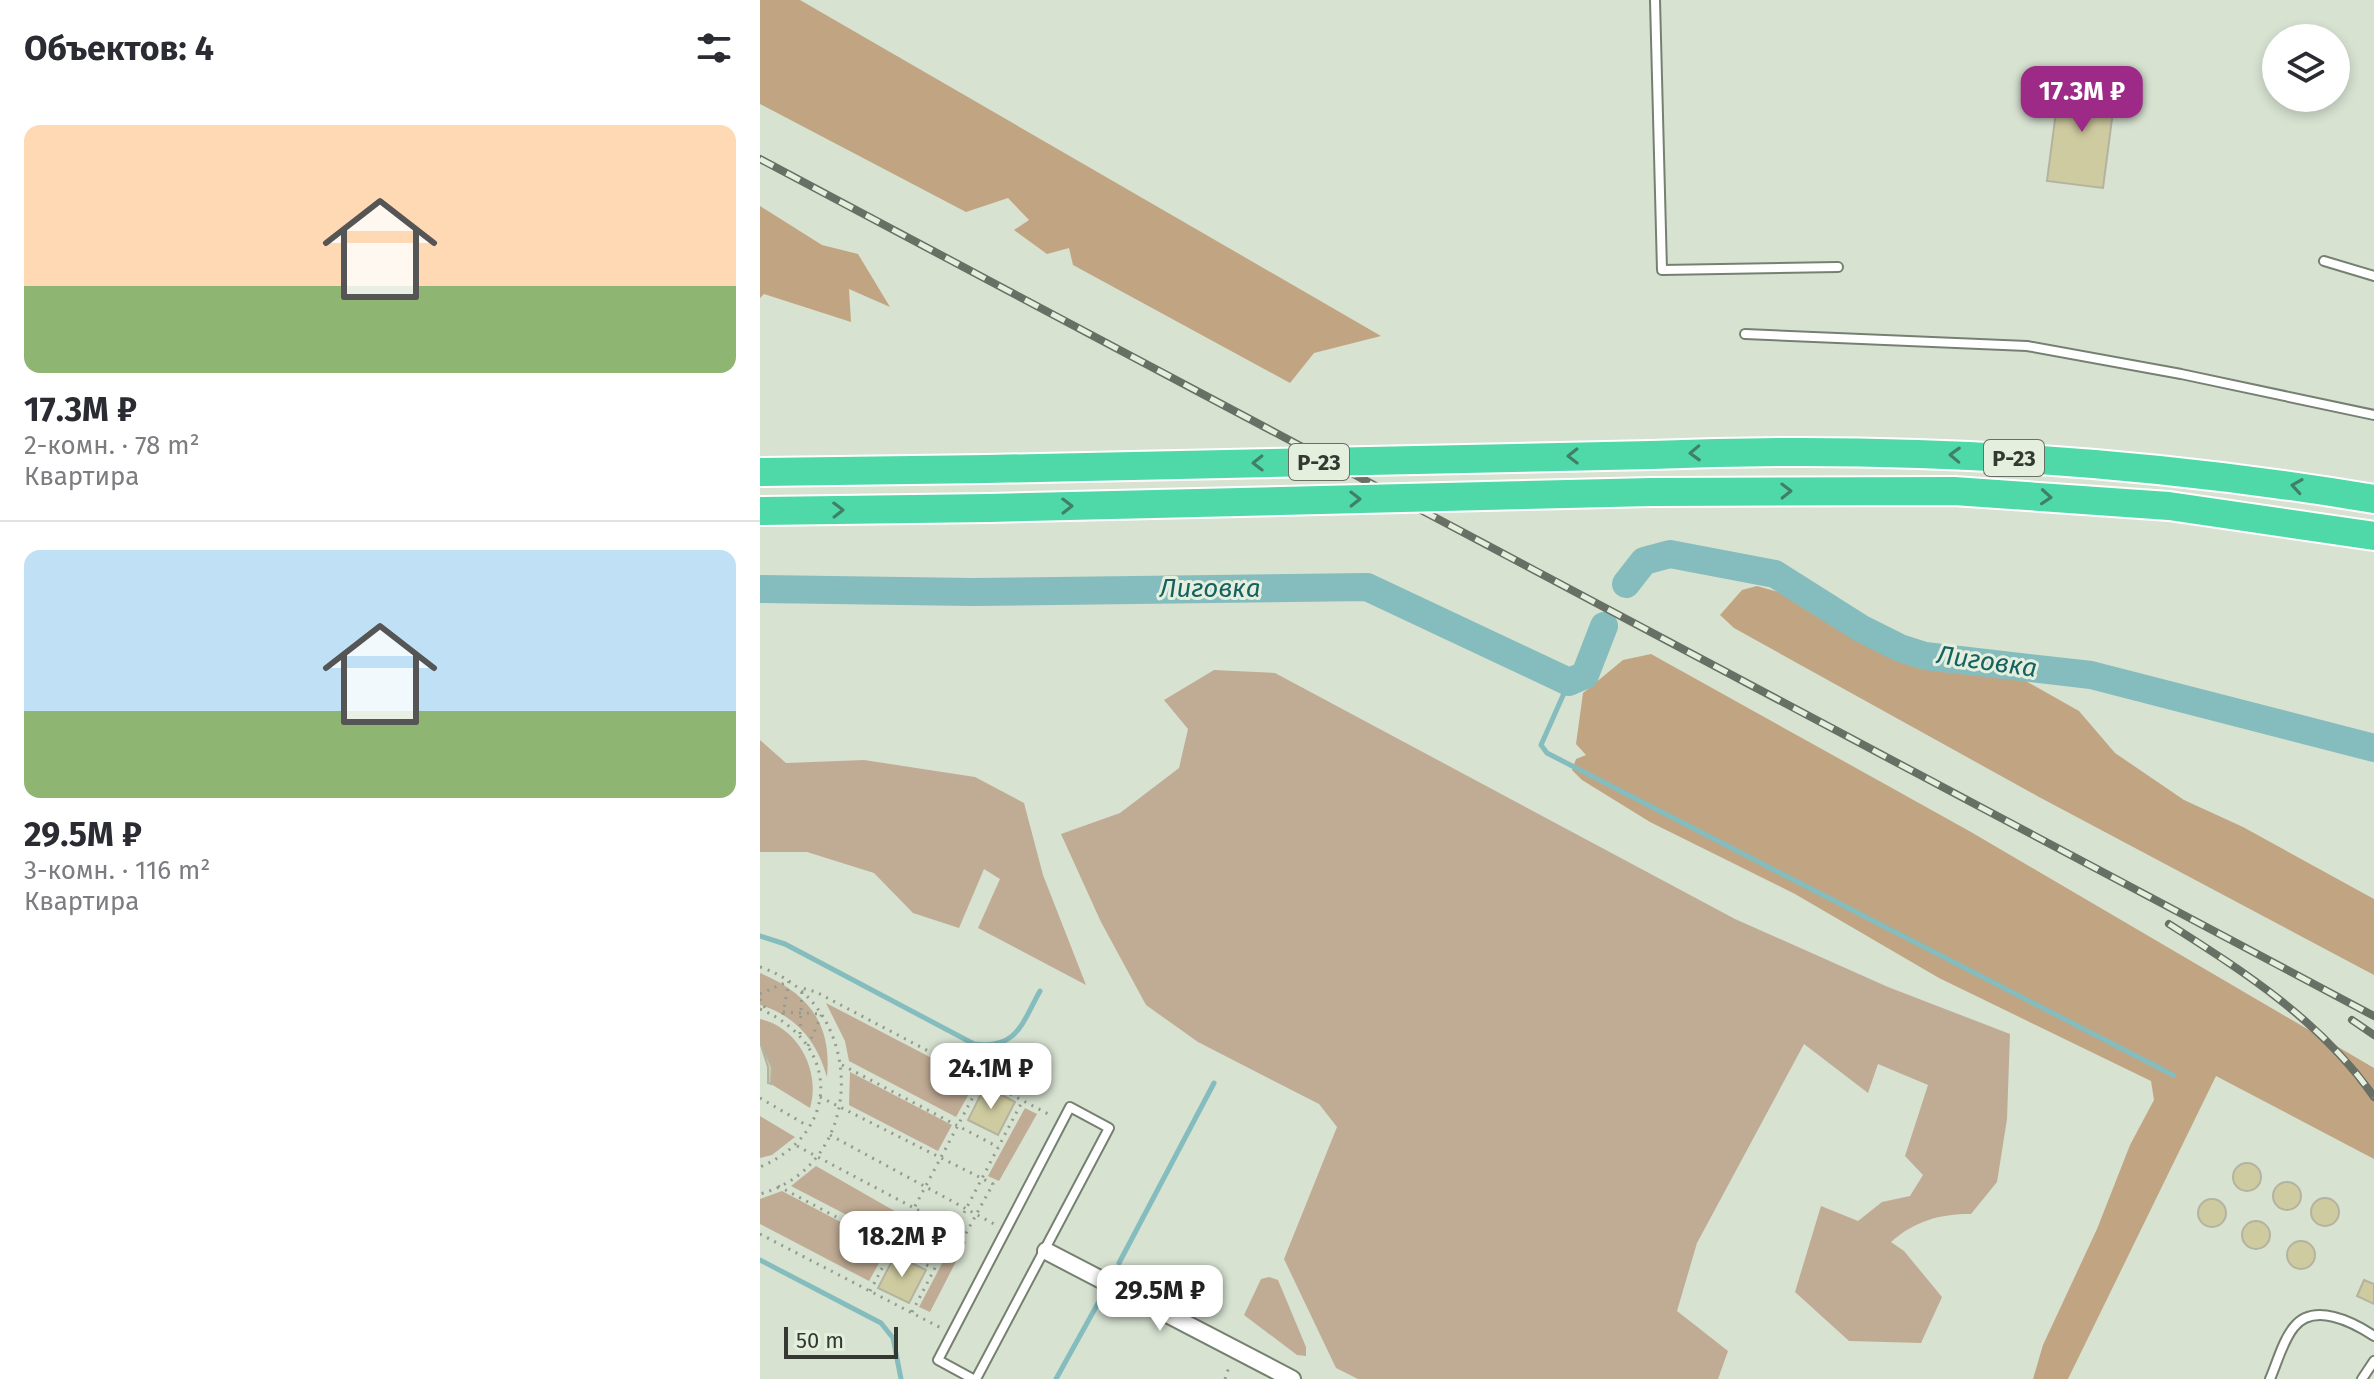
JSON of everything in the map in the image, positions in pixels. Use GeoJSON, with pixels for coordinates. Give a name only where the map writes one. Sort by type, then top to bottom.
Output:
{"type":"FeatureCollection","features":[{"type":"Feature","properties":{"kind":"highway","name":"Р-23"},"geometry":{"type":"LineString","coordinates":[[760,472],[1837,453],[2063,460],[2259,481],[2374,499]]}},
{"type":"Feature","properties":{"kind":"highway","name":"Р-23"},"geometry":{"type":"LineString","coordinates":[[760,511],[1652,492],[1968,492],[2169,506],[2374,536]]}},
{"type":"Feature","properties":{"kind":"street"},"geometry":{"type":"LineString","coordinates":[[1046,1251],[1292,1379]]}},
{"type":"Feature","properties":{"kind":"lane"},"geometry":{"type":"LineString","coordinates":[[1655,0],[1662,270],[1838,267]]}},
{"type":"Feature","properties":{"kind":"lane"},"geometry":{"type":"LineString","coordinates":[[2324,261],[2374,276]]}},
{"type":"Feature","properties":{"kind":"lane"},"geometry":{"type":"LineString","coordinates":[[1745,334],[2027,346],[2181,374],[2374,415]]}},
{"type":"Feature","properties":{"kind":"lane"},"geometry":{"type":"LineString","coordinates":[[1070,1107],[1109,1128],[975,1379],[938,1360],[1062,1122],[1070,1107]]}},
{"type":"Feature","properties":{"kind":"lane"},"geometry":{"type":"LineString","coordinates":[[2270,1379],[2293,1328],[2313,1316],[2335,1317],[2374,1336]]}},
{"type":"Feature","properties":{"kind":"lane"},"geometry":{"type":"LineString","coordinates":[[2362,1379],[2374,1361]]}},
{"type":"Feature","properties":{"kind":"path"},"geometry":{"type":"LineString","coordinates":[[760,967],[816,992],[1062,1122]]}},
{"type":"Feature","properties":{"kind":"path"},"geometry":{"type":"LineString","coordinates":[[769,1013],[760,996],[789,981]]}},
{"type":"Feature","properties":{"kind":"path"},"geometry":{"type":"LineString","coordinates":[[782,1019],[789,981]]}},
{"type":"Feature","properties":{"kind":"path"},"geometry":{"type":"LineString","coordinates":[[800,1034],[802,988]]}},
{"type":"Feature","properties":{"kind":"path"},"geometry":{"type":"LineString","coordinates":[[760,1194],[805,1169],[830,1135],[840,1106],[842,1065],[822,1014],[802,988]]}},
{"type":"Feature","properties":{"kind":"path"},"geometry":{"type":"LineString","coordinates":[[760,1009],[782,1019],[800,1034],[817,1062],[820,1097],[797,1146],[784,1157],[760,1167]]}},
{"type":"Feature","properties":{"kind":"path"},"geometry":{"type":"LineString","coordinates":[[783,1012],[822,1014]]}},
{"type":"Feature","properties":{"kind":"path"},"geometry":{"type":"LineString","coordinates":[[808,1046],[822,1014]]}},
{"type":"Feature","properties":{"kind":"path"},"geometry":{"type":"LineString","coordinates":[[842,1065],[999,1147]]}},
{"type":"Feature","properties":{"kind":"path"},"geometry":{"type":"LineString","coordinates":[[870,1291],[982,1080]]}},
{"type":"Feature","properties":{"kind":"path"},"geometry":{"type":"LineString","coordinates":[[797,1146],[965,1235],[993,1184],[820,1097]]}},
{"type":"Feature","properties":{"kind":"path"},"geometry":{"type":"LineString","coordinates":[[760,1098],[808,1126]]}},
{"type":"Feature","properties":{"kind":"path"},"geometry":{"type":"LineString","coordinates":[[912,1312],[1023,1100]]}},
{"type":"Feature","properties":{"kind":"path"},"geometry":{"type":"LineString","coordinates":[[830,1135],[1005,1230]]}},
{"type":"Feature","properties":{"kind":"path"},"geometry":{"type":"LineString","coordinates":[[778,1186],[934,1270]]}},
{"type":"Feature","properties":{"kind":"path"},"geometry":{"type":"LineString","coordinates":[[760,1234],[951,1333]]}},
{"type":"Feature","properties":{"kind":"shaded area"},"geometry":{"type":"Polygon","coordinates":[[[760,0],[800,0],[1381,336],[1314,353],[1290,383],[1073,265],[1069,248],[1047,254],[1014,230],[1029,220],[1008,198],[966,212],[760,104],[760,0]]]}},
{"type":"Feature","properties":{"kind":"shaded area"},"geometry":{"type":"Polygon","coordinates":[[[760,206],[822,245],[858,254],[890,307],[849,289],[851,322],[764,294],[760,298],[760,206]]]}},
{"type":"Feature","properties":{"kind":"shaded area"},"geometry":{"type":"Polygon","coordinates":[[[1757,586],[1782,593],[1866,646],[1908,661],[2015,675],[2079,711],[2115,753],[2184,800],[2243,827],[2374,899],[2374,975],[2039,797],[1734,628],[1720,615],[1742,590],[1757,586]]]}},
{"type":"Feature","properties":{"kind":"shaded area"},"geometry":{"type":"Polygon","coordinates":[[[1651,654],[1971,832],[2374,1068],[2374,1159],[2216,1076],[2068,1379],[2033,1379],[2043,1345],[2097,1229],[2130,1145],[2154,1100],[2151,1081],[1939,978],[1795,894],[1650,822],[1582,780],[1572,770],[1576,759],[1586,755],[1576,744],[1583,693],[1623,660],[1651,654]]]}},
{"type":"Feature","properties":{"kind":"shaded area"},"geometry":{"type":"Polygon","coordinates":[[[1214,670],[1275,673],[1735,919],[1888,987],[2010,1034],[2007,1119],[1997,1182],[1971,1214],[1928,1220],[1891,1242],[1904,1251],[1942,1297],[1921,1343],[1849,1341],[1795,1292],[1821,1206],[1858,1221],[1882,1202],[1910,1196],[1923,1175],[1905,1156],[1928,1085],[1878,1064],[1868,1093],[1804,1044],[1697,1243],[1677,1311],[1728,1351],[1718,1379],[1358,1379],[1336,1368],[1284,1259],[1337,1127],[1319,1104],[1198,1042],[1146,1005],[1101,922],[1061,834],[1120,813],[1179,768],[1188,729],[1164,700],[1214,670]]]}},
{"type":"Feature","properties":{"kind":"shaded area"},"geometry":{"type":"Polygon","coordinates":[[[760,740],[786,763],[864,760],[975,777],[1024,803],[1043,875],[1086,985],[978,928],[1000,879],[984,869],[959,928],[913,913],[874,873],[807,852],[760,852],[760,740]]]}},
{"type":"Feature","properties":{"kind":"shaded area"},"geometry":{"type":"Polygon","coordinates":[[[760,973],[792,991],[814,1013],[826,1041],[827,1077],[818,1053],[804,1032],[785,1016],[760,1005],[760,973]]]}},
{"type":"Feature","properties":{"kind":"shaded area"},"geometry":{"type":"Polygon","coordinates":[[[826,1003],[976,1081],[956,1117],[849,1061],[845,1041],[826,1003]]]}},
{"type":"Feature","properties":{"kind":"shaded area"},"geometry":{"type":"Polygon","coordinates":[[[760,1019],[785,1031],[803,1053],[812,1080],[810,1108],[771,1084],[772,1067],[760,1042],[760,1019]]]}},
{"type":"Feature","properties":{"kind":"shaded area"},"geometry":{"type":"Polygon","coordinates":[[[850,1072],[952,1125],[938,1151],[849,1105],[850,1072]]]}},
{"type":"Feature","properties":{"kind":"shaded area"},"geometry":{"type":"Polygon","coordinates":[[[1025,1108],[1037,1114],[999,1181],[988,1176],[1025,1108]]]}},
{"type":"Feature","properties":{"kind":"shaded area"},"geometry":{"type":"Polygon","coordinates":[[[760,1116],[795,1137],[772,1155],[760,1158],[760,1116]]]}},
{"type":"Feature","properties":{"kind":"shaded area"},"geometry":{"type":"Polygon","coordinates":[[[816,1166],[905,1217],[893,1239],[791,1186],[816,1166]]]}},
{"type":"Feature","properties":{"kind":"shaded area"},"geometry":{"type":"Polygon","coordinates":[[[782,1191],[888,1247],[869,1281],[760,1224],[760,1199],[782,1191]]]}},
{"type":"Feature","properties":{"kind":"shaded area"},"geometry":{"type":"Polygon","coordinates":[[[956,1237],[966,1242],[930,1312],[919,1307],[956,1237]]]}},
{"type":"Feature","properties":{"kind":"shaded area"},"geometry":{"type":"Polygon","coordinates":[[[1269,1277],[1278,1280],[1306,1347],[1306,1356],[1297,1355],[1244,1315],[1261,1279],[1269,1277]]]}},
{"type":"Feature","properties":{"kind":"building"},"geometry":{"type":"Polygon","coordinates":[[[2060,81],[2116,88],[2103,188],[2047,181],[2060,81]]]}},
{"type":"Feature","properties":{"kind":"building"},"geometry":{"type":"Polygon","coordinates":[[[760,1042],[772,1067],[771,1084],[768,1083],[768,1067],[760,1042]]]}},
{"type":"Feature","properties":{"kind":"building"},"geometry":{"type":"Polygon","coordinates":[[[985,1086],[1015,1102],[998,1135],[968,1120],[985,1086]]]}},
{"type":"Feature","properties":{"kind":"building"},"geometry":{"type":"Polygon","coordinates":[[[2247,1163],[2257,1167],[2261,1177],[2257,1187],[2247,1191],[2237,1187],[2233,1177],[2237,1167],[2247,1163]]]}},
{"type":"Feature","properties":{"kind":"building"},"geometry":{"type":"Polygon","coordinates":[[[2287,1182],[2297,1186],[2301,1196],[2297,1206],[2287,1210],[2277,1206],[2273,1196],[2277,1186],[2287,1182]]]}},
{"type":"Feature","properties":{"kind":"building"},"geometry":{"type":"Polygon","coordinates":[[[2325,1198],[2335,1202],[2339,1212],[2335,1222],[2325,1226],[2315,1222],[2311,1212],[2315,1202],[2325,1198]]]}},
{"type":"Feature","properties":{"kind":"building"},"geometry":{"type":"Polygon","coordinates":[[[2212,1199],[2222,1203],[2226,1213],[2222,1223],[2212,1227],[2202,1223],[2198,1213],[2202,1203],[2212,1199]]]}},
{"type":"Feature","properties":{"kind":"building"},"geometry":{"type":"Polygon","coordinates":[[[2256,1221],[2266,1225],[2270,1235],[2266,1245],[2256,1249],[2246,1245],[2242,1235],[2246,1225],[2256,1221]]]}},
{"type":"Feature","properties":{"kind":"building"},"geometry":{"type":"Polygon","coordinates":[[[2301,1241],[2311,1245],[2315,1255],[2311,1265],[2301,1269],[2291,1265],[2287,1255],[2291,1245],[2301,1241]]]}},
{"type":"Feature","properties":{"kind":"building"},"geometry":{"type":"Polygon","coordinates":[[[895,1255],[926,1270],[909,1303],[878,1288],[895,1255]]]}},
{"type":"Feature","properties":{"kind":"building"},"geometry":{"type":"Polygon","coordinates":[[[2364,1280],[2374,1284],[2374,1304],[2357,1296],[2364,1280]]]}},
{"type":"Feature","properties":{"kind":"waterway","name":"Лиговка"},"geometry":{"type":"LineString","coordinates":[[1626,584],[1644,561],[1670,554],[1775,574],[1862,629],[1900,648],[1925,656],[2091,675],[2374,748]]}},
{"type":"Feature","properties":{"kind":"waterway","name":"Лиговка"},"geometry":{"type":"LineString","coordinates":[[760,589],[973,592],[1367,587],[1569,682],[1585,675],[1604,626]]}},
{"type":"Feature","properties":{"kind":"waterway"},"geometry":{"type":"LineString","coordinates":[[1569,682],[1541,745],[1547,753],[2173,1075]]}},
{"type":"Feature","properties":{"kind":"waterway"},"geometry":{"type":"LineString","coordinates":[[760,936],[785,944],[974,1044],[1000,1043],[1009,1038],[1023,1023],[1040,991]]}},
{"type":"Feature","properties":{"kind":"waterway"},"geometry":{"type":"LineString","coordinates":[[1119,1263],[1214,1083]]}},
{"type":"Feature","properties":{"kind":"waterway"},"geometry":{"type":"LineString","coordinates":[[760,1260],[881,1323],[893,1338],[901,1379]]}},
{"type":"Feature","properties":{"kind":"waterway"},"geometry":{"type":"LineString","coordinates":[[1056,1379],[1102,1296]]}},
{"type":"Feature","properties":{"kind":"railway"},"geometry":{"type":"LineString","coordinates":[[760,159],[2374,1016]]}},
{"type":"Feature","properties":{"kind":"railway"},"geometry":{"type":"LineString","coordinates":[[2169,924],[2280,1000],[2330,1045],[2374,1097]]}},
{"type":"Feature","properties":{"kind":"railway"},"geometry":{"type":"LineString","coordinates":[[2352,1020],[2374,1035]]}}]}
